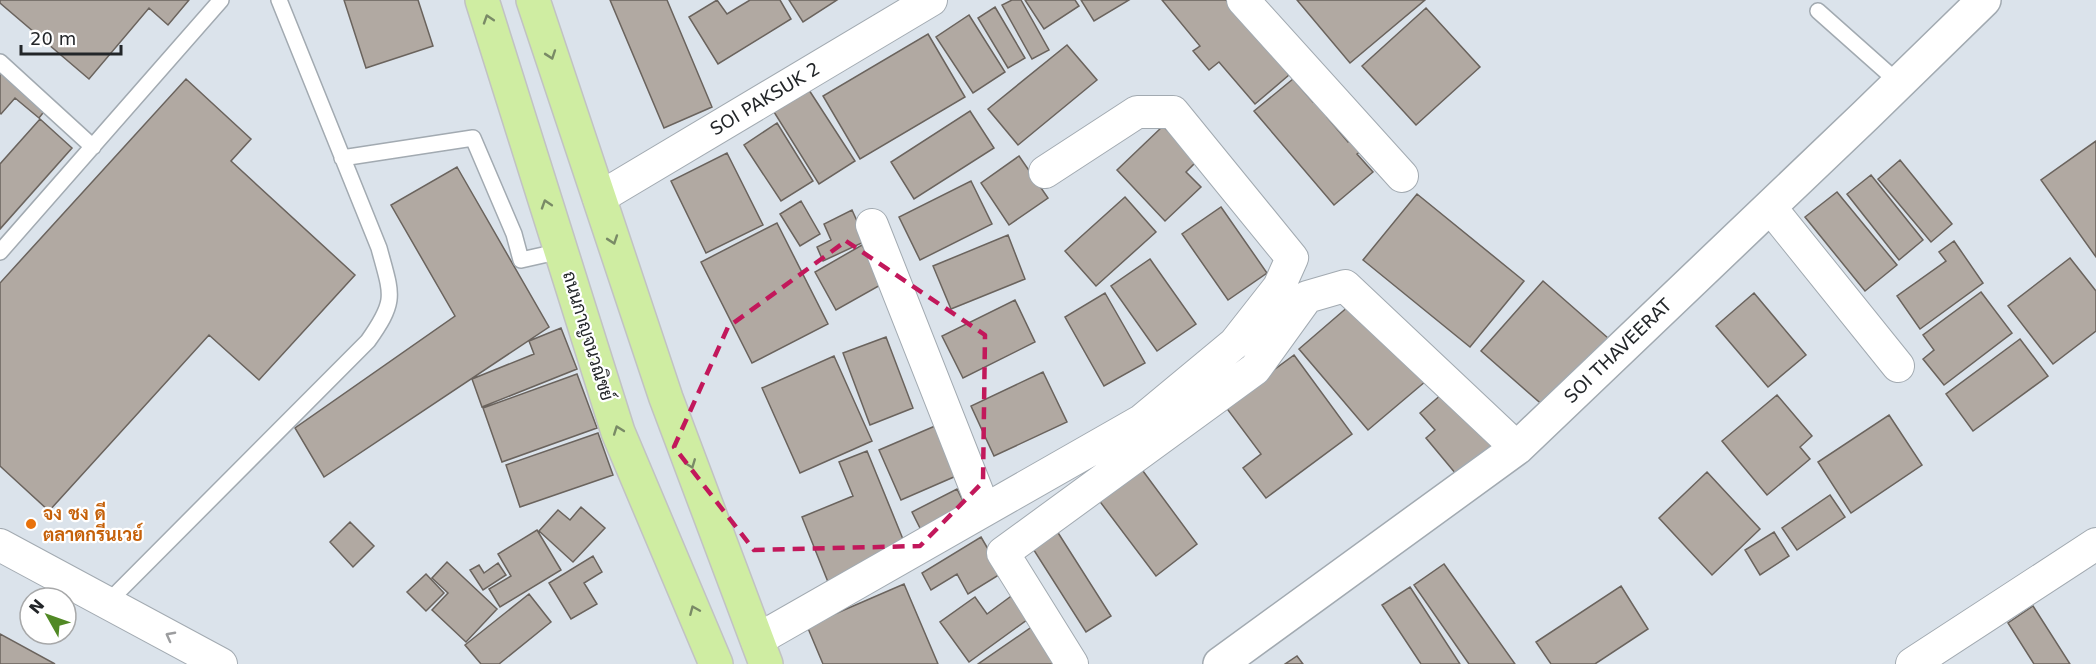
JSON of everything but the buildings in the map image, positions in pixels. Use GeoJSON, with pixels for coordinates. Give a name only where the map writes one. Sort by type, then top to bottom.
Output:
{"type":"FeatureCollection","features":[{"type":"Feature","properties":{"kind":"main road","name":"ถนนกาญจนวณิชย์"},"geometry":{"type":"LineString","coordinates":[[482,0],[618,432],[716,664]]}},
{"type":"Feature","properties":{"kind":"main road"},"geometry":{"type":"LineString","coordinates":[[533,0],[666,398],[762,652]]}},
{"type":"Feature","properties":{"kind":"street","name":"SOI PAKSUK 2"},"geometry":{"type":"LineString","coordinates":[[599,198],[931,0]]}},
{"type":"Feature","properties":{"kind":"street","name":"SOI THAVEERAT"},"geometry":{"type":"LineString","coordinates":[[1220,664],[1517,447],[1984,0]]}},
{"type":"Feature","properties":{"kind":"street"},"geometry":{"type":"LineString","coordinates":[[1258,5],[1402,176]]}},
{"type":"Feature","properties":{"kind":"street"},"geometry":{"type":"LineString","coordinates":[[762,652],[984,509],[1141,421],[1235,344],[1279,287],[1293,258],[1173,112],[1137,112],[1045,172]]}},
{"type":"Feature","properties":{"kind":"street"},"geometry":{"type":"LineString","coordinates":[[1770,207],[1898,366]]}},
{"type":"Feature","properties":{"kind":"street"},"geometry":{"type":"LineString","coordinates":[[872,225],[984,509]]}},
{"type":"Feature","properties":{"kind":"street"},"geometry":{"type":"LineString","coordinates":[[1072,664],[1003,553],[1255,369],[1307,297],[1345,286],[1517,447]]}},
{"type":"Feature","properties":{"kind":"street"},"geometry":{"type":"LineString","coordinates":[[1912,664],[2096,544]]}},
{"type":"Feature","properties":{"kind":"street"},"geometry":{"type":"LineString","coordinates":[[0,545],[221,664]]}},
{"type":"Feature","properties":{"kind":"lane"},"geometry":{"type":"LineString","coordinates":[[0,252],[221,0]]}},
{"type":"Feature","properties":{"kind":"lane"},"geometry":{"type":"LineString","coordinates":[[107,603],[368,341],[384,318],[390,302],[389,285],[379,248],[279,0]]}},
{"type":"Feature","properties":{"kind":"lane"},"geometry":{"type":"LineString","coordinates":[[1818,11],[1899,83]]}},
{"type":"Feature","properties":{"kind":"lane"},"geometry":{"type":"LineString","coordinates":[[0,62],[93,147]]}},
{"type":"Feature","properties":{"kind":"lane"},"geometry":{"type":"LineString","coordinates":[[342,159],[473,138],[514,234],[521,260],[561,252]]}},
{"type":"Feature","properties":{"kind":"highlighted area"},"geometry":{"type":"Polygon","coordinates":[[[846,241],[985,335],[983,482],[920,546],[754,550],[674,447],[728,327],[846,241]]]}},
{"type":"Feature","properties":{"kind":"place","name":"จง ชง ดี ตลาดกรีนเวย์"},"geometry":{"type":"Point","coordinates":[31,524]}}]}
